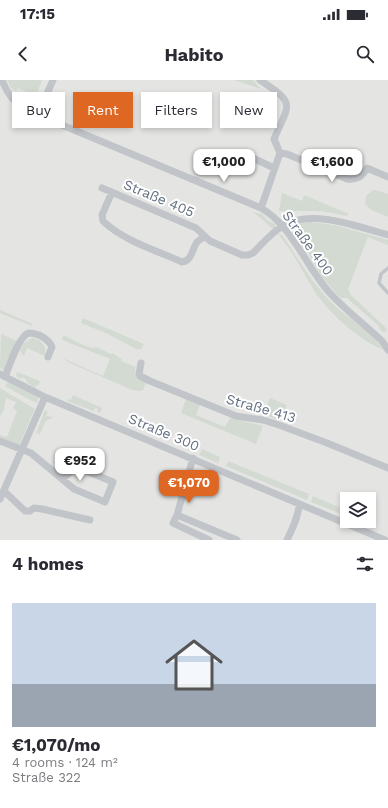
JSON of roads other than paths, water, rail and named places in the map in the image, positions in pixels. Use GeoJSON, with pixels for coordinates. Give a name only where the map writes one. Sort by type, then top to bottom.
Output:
{"type":"FeatureCollection","features":[{"type":"Feature","properties":{"kind":"street","name":"Straße 400"},"geometry":{"type":"LineString","coordinates":[[2,80],[12,99]]}},
{"type":"Feature","properties":{"kind":"street"},"geometry":{"type":"LineString","coordinates":[[48,92],[53,80]]}},
{"type":"Feature","properties":{"kind":"street"},"geometry":{"type":"LineString","coordinates":[[260,80],[280,93],[287,101],[287,109],[274,139],[280,153],[261,208]]}},
{"type":"Feature","properties":{"kind":"street","name":"Straße 400"},"geometry":{"type":"LineString","coordinates":[[65,125],[270,213],[283,226],[318,279],[329,292],[387,346]]}},
{"type":"Feature","properties":{"kind":"street"},"geometry":{"type":"LineString","coordinates":[[280,153],[287,154],[347,179],[354,180],[360,177],[367,168],[388,177]]}},
{"type":"Feature","properties":{"kind":"street"},"geometry":{"type":"LineString","coordinates":[[255,159],[274,168]]}},
{"type":"Feature","properties":{"kind":"street","name":"Straße 405"},"geometry":{"type":"LineString","coordinates":[[102,188],[196,228],[201,231],[210,241],[242,256],[253,253],[283,226]]}},
{"type":"Feature","properties":{"kind":"street"},"geometry":{"type":"LineString","coordinates":[[112,192],[102,215],[103,221],[133,241],[182,262],[189,259],[197,241],[205,237]]}},
{"type":"Feature","properties":{"kind":"street"},"geometry":{"type":"LineString","coordinates":[[283,226],[302,219],[317,219],[349,224],[388,235]]}},
{"type":"Feature","properties":{"kind":"street"},"geometry":{"type":"LineString","coordinates":[[3,375],[20,342],[29,333],[43,337],[50,342],[52,347],[48,357]]}},
{"type":"Feature","properties":{"kind":"street","name":"Straße 413"},"geometry":{"type":"LineString","coordinates":[[141,363],[140,376],[150,381],[236,416],[263,420],[279,425],[388,468]]}},
{"type":"Feature","properties":{"kind":"street","name":"Straße 300"},"geometry":{"type":"LineString","coordinates":[[3,375],[46,397],[385,540]]}},
{"type":"Feature","properties":{"kind":"street"},"geometry":{"type":"LineString","coordinates":[[0,499],[46,397]]}},
{"type":"Feature","properties":{"kind":"street"},"geometry":{"type":"LineString","coordinates":[[0,441],[31,453],[62,479],[74,489],[105,502],[113,482],[77,466],[62,479]]}},
{"type":"Feature","properties":{"kind":"street"},"geometry":{"type":"LineString","coordinates":[[193,458],[177,515],[173,523],[209,540]]}},
{"type":"Feature","properties":{"kind":"street"},"geometry":{"type":"LineString","coordinates":[[4,491],[25,511],[30,511],[34,508],[42,509],[90,520]]}},
{"type":"Feature","properties":{"kind":"street"},"geometry":{"type":"LineString","coordinates":[[287,540],[296,520],[299,504]]}},
{"type":"Feature","properties":{"kind":"street"},"geometry":{"type":"LineString","coordinates":[[177,515],[237,540]]}},
{"type":"Feature","properties":{"kind":"lane"},"geometry":{"type":"LineString","coordinates":[[388,268],[381,274],[378,283],[388,293]]}}]}
